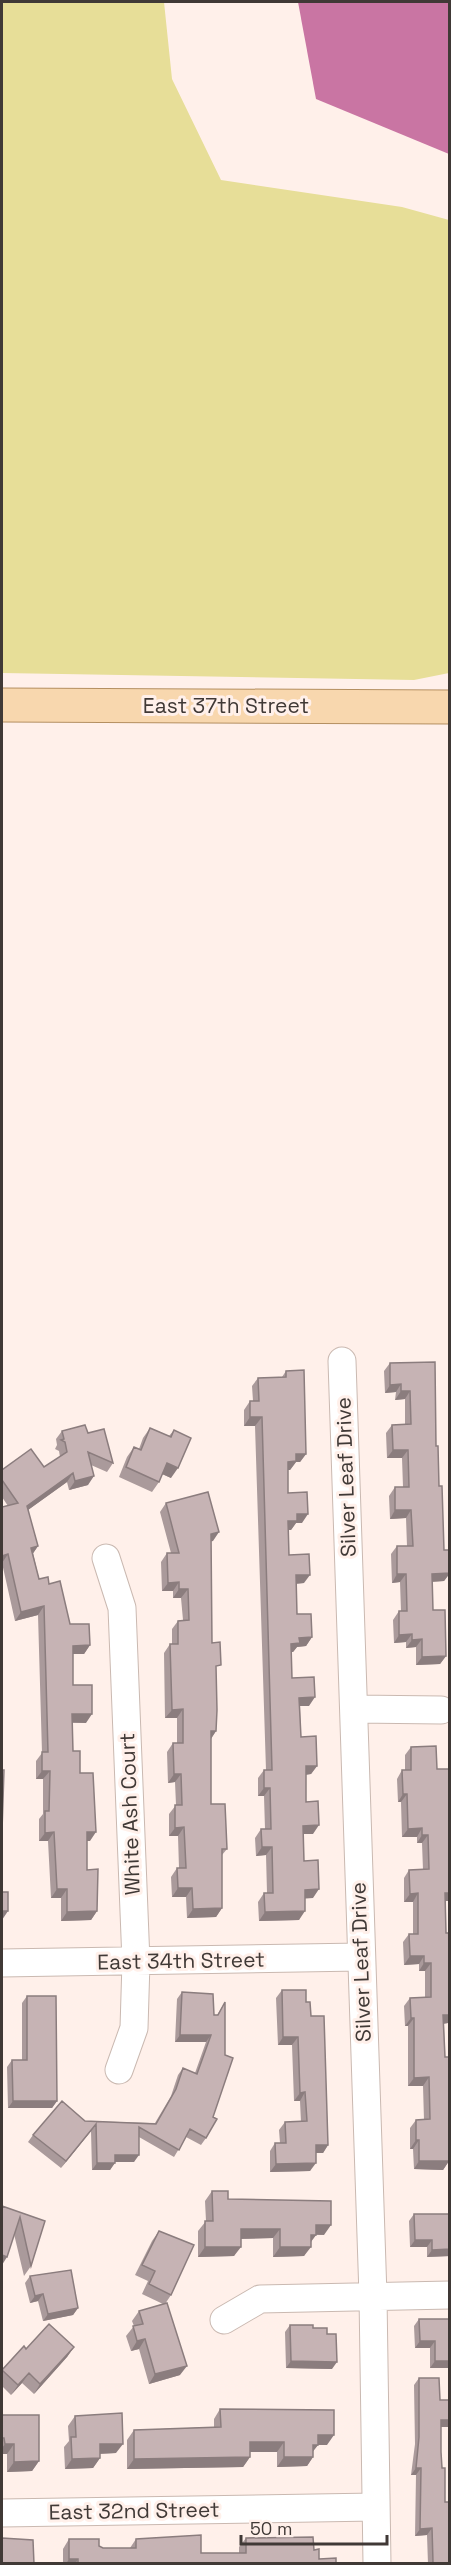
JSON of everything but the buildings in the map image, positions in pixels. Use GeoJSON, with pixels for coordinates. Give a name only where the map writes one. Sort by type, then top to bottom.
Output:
{"type":"FeatureCollection","features":[{"type":"Feature","properties":{"kind":"main road","name":"East 37th Street"},"geometry":{"type":"LineString","coordinates":[[2,705],[450,707]]}},
{"type":"Feature","properties":{"kind":"street","name":"Silver Leaf Drive"},"geometry":{"type":"LineString","coordinates":[[342,1361],[356,1709],[360,1957],[373,2296],[376,2564]]}},
{"type":"Feature","properties":{"kind":"street","name":"White Ash Court"},"geometry":{"type":"LineString","coordinates":[[106,1558],[122,1608],[136,1962],[134,2028],[119,2070]]}},
{"type":"Feature","properties":{"kind":"street"},"geometry":{"type":"LineString","coordinates":[[356,1709],[441,1710]]}},
{"type":"Feature","properties":{"kind":"street","name":"East 34th Street"},"geometry":{"type":"LineString","coordinates":[[2,1963],[360,1957]]}},
{"type":"Feature","properties":{"kind":"street"},"geometry":{"type":"LineString","coordinates":[[224,2320],[260,2299],[450,2295]]}},
{"type":"Feature","properties":{"kind":"street","name":"East 32nd Street"},"geometry":{"type":"LineString","coordinates":[[2,2513],[375,2507]]}},
{"type":"Feature","properties":{"kind":"shaded area"},"geometry":{"type":"Polygon","coordinates":[[[2,2],[164,2],[172,79],[221,180],[402,207],[449,220],[449,673],[414,680],[2,673],[2,2]]]}},
{"type":"Feature","properties":{"kind":"shaded area"},"geometry":{"type":"Polygon","coordinates":[[[298,2],[449,2],[449,154],[316,99],[298,2]]]}}]}
